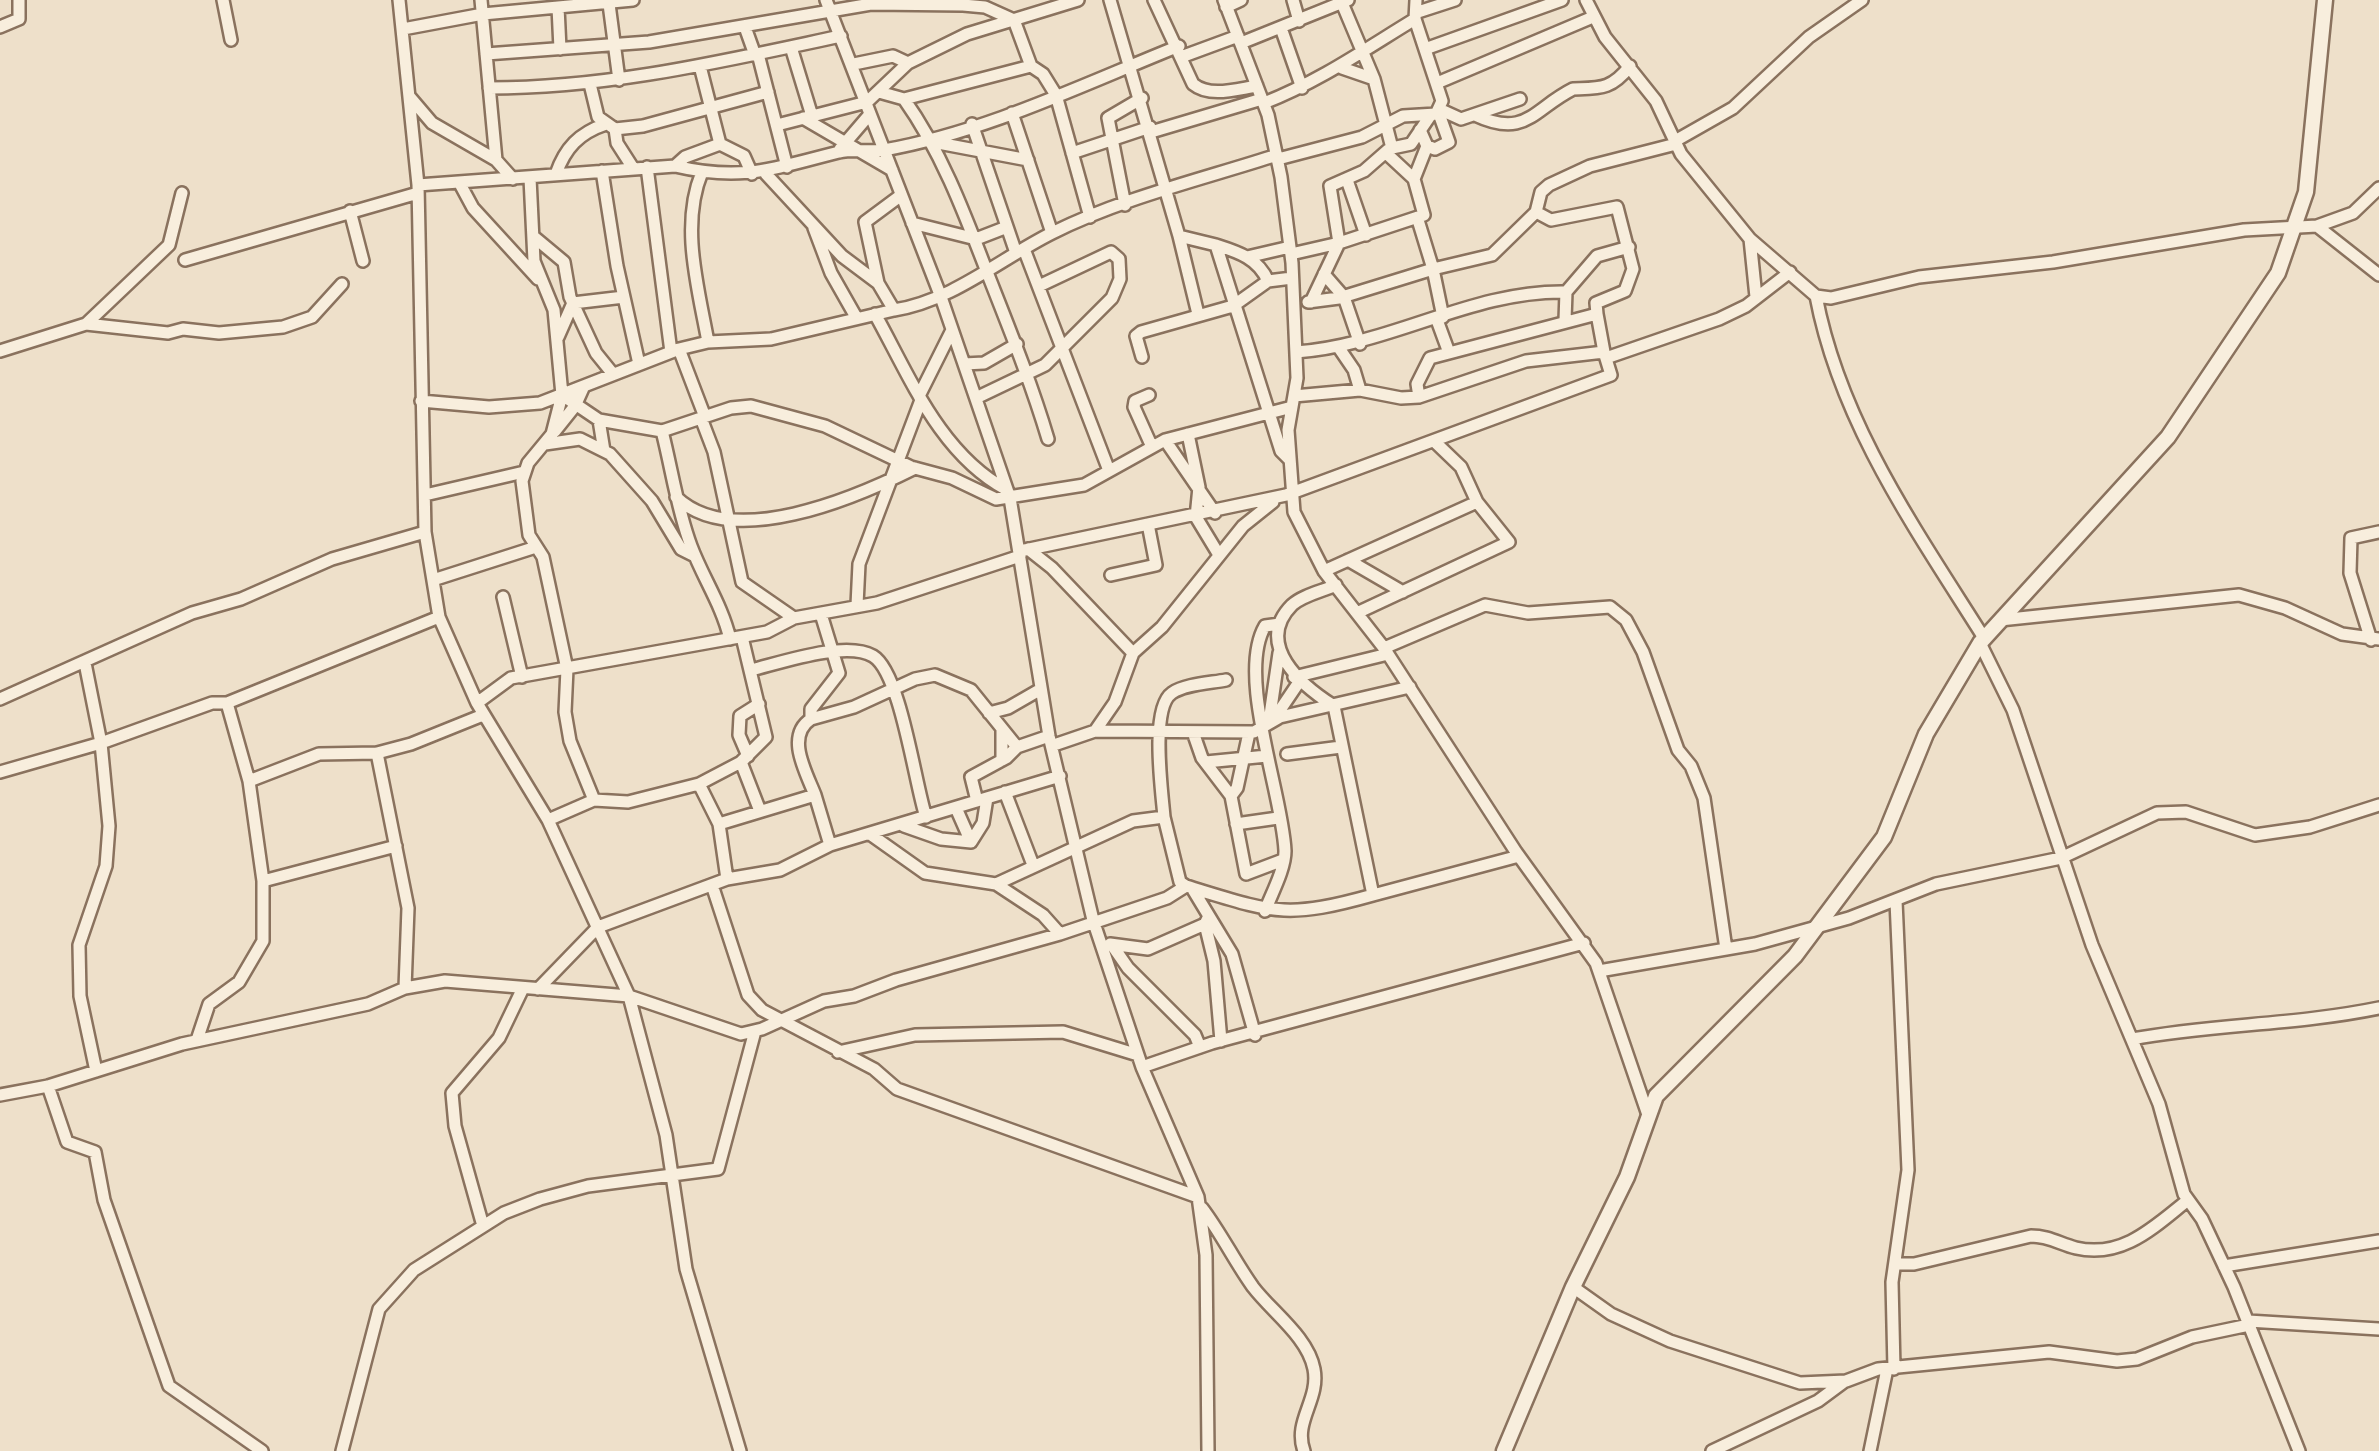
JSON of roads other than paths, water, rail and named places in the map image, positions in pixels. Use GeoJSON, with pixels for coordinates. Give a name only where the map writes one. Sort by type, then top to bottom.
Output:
{"type":"FeatureCollection","features":[{"type":"Feature","properties":{"kind":"street"},"geometry":{"type":"LineString","coordinates":[[0,28],[20,19],[18,0]]}},
{"type":"Feature","properties":{"kind":"street"},"geometry":{"type":"LineString","coordinates":[[223,0],[231,40]]}},
{"type":"Feature","properties":{"kind":"street"},"geometry":{"type":"LineString","coordinates":[[399,0],[418,189],[425,532],[439,617],[480,709],[548,820],[629,996],[660,1106],[686,1269],[740,1451]]}},
{"type":"Feature","properties":{"kind":"street"},"geometry":{"type":"LineString","coordinates":[[481,0],[496,160]]}},
{"type":"Feature","properties":{"kind":"street"},"geometry":{"type":"LineString","coordinates":[[403,29],[573,2],[633,0]]}},
{"type":"Feature","properties":{"kind":"street"},"geometry":{"type":"LineString","coordinates":[[841,148],[879,92],[908,64],[967,34],[1078,0]]}},
{"type":"Feature","properties":{"kind":"street"},"geometry":{"type":"LineString","coordinates":[[1110,0],[1151,130],[1198,314]]}},
{"type":"Feature","properties":{"kind":"street"},"geometry":{"type":"LineString","coordinates":[[1154,0],[1180,52],[1184,70],[1200,90],[1210,115]]}},
{"type":"Feature","properties":{"kind":"street"},"geometry":{"type":"LineString","coordinates":[[1241,0],[1222,2],[1263,101],[1278,157],[1291,250],[1296,352],[1284,495],[1324,571],[1359,612],[1519,856],[1584,943],[1599,971],[1647,1112]]}},
{"type":"Feature","properties":{"kind":"street"},"geometry":{"type":"LineString","coordinates":[[1293,0],[1300,21]]}},
{"type":"Feature","properties":{"kind":"street"},"geometry":{"type":"LineString","coordinates":[[1072,154],[1302,88],[1364,54],[1416,10],[1451,0]]}},
{"type":"Feature","properties":{"kind":"street"},"geometry":{"type":"LineString","coordinates":[[1425,50],[1562,0]]}},
{"type":"Feature","properties":{"kind":"street"},"geometry":{"type":"LineString","coordinates":[[1586,0],[1593,17],[1656,101],[1675,142],[1750,240],[1816,296],[1831,298],[1919,277],[2053,262],[2244,230],[2317,226],[2353,213],[2379,188]]}},
{"type":"Feature","properties":{"kind":"street"},"geometry":{"type":"LineString","coordinates":[[1294,304],[1344,297],[1492,255],[1536,212],[1541,192],[1576,171],[1675,142],[1732,108],[1809,37],[1862,0]]}},
{"type":"Feature","properties":{"kind":"street"},"geometry":{"type":"LineString","coordinates":[[1504,1451],[1573,1287],[1627,1177],[1647,1112],[1671,1078],[1773,982],[1816,928],[1884,837],[1926,734],[1982,640],[2168,437],[2253,316],[2298,226],[2312,152],[2325,0]]}},
{"type":"Feature","properties":{"kind":"street"},"geometry":{"type":"LineString","coordinates":[[615,2],[619,80]]}},
{"type":"Feature","properties":{"kind":"street"},"geometry":{"type":"LineString","coordinates":[[486,54],[615,44],[745,27],[828,5],[958,2],[985,7],[1014,20],[1031,66],[1042,74],[1056,96],[1090,216]]}},
{"type":"Feature","properties":{"kind":"street"},"geometry":{"type":"LineString","coordinates":[[185,260],[418,189],[459,182],[676,166],[702,172],[766,174],[841,148],[884,150],[1012,113],[1132,65],[1281,28],[1346,2],[1380,98],[1389,150],[1414,179],[1424,215],[1340,243],[1247,257]]}},
{"type":"Feature","properties":{"kind":"street"},"geometry":{"type":"LineString","coordinates":[[828,5],[941,297],[1009,494],[1023,552],[1041,689],[1093,920],[1128,968],[1194,1035],[1200,1047]]}},
{"type":"Feature","properties":{"kind":"street"},"geometry":{"type":"LineString","coordinates":[[558,6],[560,48]]}},
{"type":"Feature","properties":{"kind":"street"},"geometry":{"type":"LineString","coordinates":[[1414,179],[1436,112],[1437,83],[1416,10]]}},
{"type":"Feature","properties":{"kind":"street"},"geometry":{"type":"LineString","coordinates":[[1437,83],[1593,17]]}},
{"type":"Feature","properties":{"kind":"street"},"geometry":{"type":"LineString","coordinates":[[745,27],[778,125],[786,167]]}},
{"type":"Feature","properties":{"kind":"street"},"geometry":{"type":"LineString","coordinates":[[1281,28],[1302,88]]}},
{"type":"Feature","properties":{"kind":"street"},"geometry":{"type":"LineString","coordinates":[[489,88],[619,80],[840,36]]}},
{"type":"Feature","properties":{"kind":"street"},"geometry":{"type":"LineString","coordinates":[[791,47],[808,117],[841,148]]}},
{"type":"Feature","properties":{"kind":"street"},"geometry":{"type":"LineString","coordinates":[[854,64],[894,56],[908,64]]}},
{"type":"Feature","properties":{"kind":"street"},"geometry":{"type":"LineString","coordinates":[[700,66],[720,144]]}},
{"type":"Feature","properties":{"kind":"street"},"geometry":{"type":"LineString","coordinates":[[879,92],[904,98],[1031,66]]}},
{"type":"Feature","properties":{"kind":"street"},"geometry":{"type":"LineString","coordinates":[[1474,115],[1507,126],[1544,112],[1574,89],[1596,92],[1617,83],[1630,66]]}},
{"type":"Feature","properties":{"kind":"street"},"geometry":{"type":"LineString","coordinates":[[1342,68],[1374,79]]}},
{"type":"Feature","properties":{"kind":"street"},"geometry":{"type":"LineString","coordinates":[[590,84],[598,116],[610,126],[632,168]]}},
{"type":"Feature","properties":{"kind":"street"},"geometry":{"type":"LineString","coordinates":[[1200,90],[1257,86]]}},
{"type":"Feature","properties":{"kind":"street"},"geometry":{"type":"LineString","coordinates":[[556,174],[570,145],[587,130],[768,92]]}},
{"type":"Feature","properties":{"kind":"street"},"geometry":{"type":"LineString","coordinates":[[409,96],[432,122],[496,160],[512,179]]}},
{"type":"Feature","properties":{"kind":"street"},"geometry":{"type":"LineString","coordinates":[[904,98],[932,139],[976,239],[1030,375],[1048,439]]}},
{"type":"Feature","properties":{"kind":"street"},"geometry":{"type":"LineString","coordinates":[[1131,203],[1108,118],[1142,98]]}},
{"type":"Feature","properties":{"kind":"street"},"geometry":{"type":"LineString","coordinates":[[1380,98],[1412,114],[1424,140]]}},
{"type":"Feature","properties":{"kind":"street"},"geometry":{"type":"LineString","coordinates":[[1311,302],[1340,243],[1328,190],[1389,150],[1424,140],[1445,145],[1461,120],[1520,99]]}},
{"type":"Feature","properties":{"kind":"street"},"geometry":{"type":"LineString","coordinates":[[778,125],[837,110],[869,108]]}},
{"type":"Feature","properties":{"kind":"street"},"geometry":{"type":"LineString","coordinates":[[829,134],[837,110]]}},
{"type":"Feature","properties":{"kind":"street"},"geometry":{"type":"LineString","coordinates":[[1436,112],[1450,136]]}},
{"type":"Feature","properties":{"kind":"street"},"geometry":{"type":"LineString","coordinates":[[421,401],[489,407],[540,403],[708,342],[771,339],[894,310],[941,297],[986,268],[1090,216],[1278,157],[1362,136],[1412,114],[1436,112],[1461,120]]}},
{"type":"Feature","properties":{"kind":"street"},"geometry":{"type":"LineString","coordinates":[[1012,113],[1052,234]]}},
{"type":"Feature","properties":{"kind":"street"},"geometry":{"type":"LineString","coordinates":[[972,124],[1007,227],[1039,286],[1108,468]]}},
{"type":"Feature","properties":{"kind":"street"},"geometry":{"type":"LineString","coordinates":[[932,139],[1028,160]]}},
{"type":"Feature","properties":{"kind":"street"},"geometry":{"type":"LineString","coordinates":[[676,166],[685,157],[720,144],[744,156],[752,174]]}},
{"type":"Feature","properties":{"kind":"street"},"geometry":{"type":"LineString","coordinates":[[857,151],[892,170]]}},
{"type":"Feature","properties":{"kind":"street"},"geometry":{"type":"LineString","coordinates":[[647,167],[675,351],[703,417],[742,582],[794,618]]}},
{"type":"Feature","properties":{"kind":"street"},"geometry":{"type":"LineString","coordinates":[[602,170],[639,364]]}},
{"type":"Feature","properties":{"kind":"street"},"geometry":{"type":"LineString","coordinates":[[702,172],[691,204],[696,274],[708,342]]}},
{"type":"Feature","properties":{"kind":"street"},"geometry":{"type":"LineString","coordinates":[[766,174],[813,224],[878,283]]}},
{"type":"Feature","properties":{"kind":"street"},"geometry":{"type":"LineString","coordinates":[[530,178],[538,278]]}},
{"type":"Feature","properties":{"kind":"street"},"geometry":{"type":"LineString","coordinates":[[1347,180],[1366,236]]}},
{"type":"Feature","properties":{"kind":"street"},"geometry":{"type":"LineString","coordinates":[[459,182],[473,208],[538,278],[554,310],[562,394],[549,439]]}},
{"type":"Feature","properties":{"kind":"street"},"geometry":{"type":"LineString","coordinates":[[86,324],[169,245],[182,192]]}},
{"type":"Feature","properties":{"kind":"street"},"geometry":{"type":"LineString","coordinates":[[894,310],[878,283],[864,222],[900,196]]}},
{"type":"Feature","properties":{"kind":"street"},"geometry":{"type":"LineString","coordinates":[[249,781],[320,754],[377,753],[480,709],[502,682],[768,632],[794,618],[856,605],[1023,552],[1221,512],[1284,495],[1436,442],[1501,412],[1611,375],[1596,303],[1625,291],[1631,280],[1629,247],[1614,205],[1551,220],[1536,212]]}},
{"type":"Feature","properties":{"kind":"street"},"geometry":{"type":"LineString","coordinates":[[350,211],[363,261]]}},
{"type":"Feature","properties":{"kind":"street"},"geometry":{"type":"LineString","coordinates":[[1418,220],[1433,269],[1448,350]]}},
{"type":"Feature","properties":{"kind":"street"},"geometry":{"type":"LineString","coordinates":[[912,223],[976,239],[1007,227]]}},
{"type":"Feature","properties":{"kind":"street"},"geometry":{"type":"LineString","coordinates":[[813,224],[830,273],[856,318]]}},
{"type":"Feature","properties":{"kind":"street"},"geometry":{"type":"LineString","coordinates":[[2317,226],[2379,275]]}},
{"type":"Feature","properties":{"kind":"street"},"geometry":{"type":"LineString","coordinates":[[534,236],[564,262],[573,302],[596,354],[614,374]]}},
{"type":"Feature","properties":{"kind":"street"},"geometry":{"type":"LineString","coordinates":[[1179,236],[1247,257],[1268,280]]}},
{"type":"Feature","properties":{"kind":"street"},"geometry":{"type":"LineString","coordinates":[[1750,240],[1756,296]]}},
{"type":"Feature","properties":{"kind":"street"},"geometry":{"type":"LineString","coordinates":[[1216,246],[1223,256],[1233,306],[1281,451],[1289,459]]}},
{"type":"Feature","properties":{"kind":"street"},"geometry":{"type":"LineString","coordinates":[[1565,320],[1566,292],[1597,256],[1629,247]]}},
{"type":"Feature","properties":{"kind":"street"},"geometry":{"type":"LineString","coordinates":[[861,270],[868,252]]}},
{"type":"Feature","properties":{"kind":"street"},"geometry":{"type":"LineString","coordinates":[[976,398],[1030,375],[1112,298],[1120,280],[1119,259],[1111,252],[1039,286]]}},
{"type":"Feature","properties":{"kind":"street"},"geometry":{"type":"LineString","coordinates":[[562,394],[599,420],[662,432],[751,406],[825,426],[915,468],[952,478],[996,499],[1084,485],[1108,468],[1165,440],[1271,413],[1293,401],[1360,390],[1401,398],[1419,397],[1526,361],[1605,355],[1690,332],[1746,306],[1790,272]]}},
{"type":"Feature","properties":{"kind":"street"},"geometry":{"type":"LineString","coordinates":[[1324,274],[1344,297],[1360,344]]}},
{"type":"Feature","properties":{"kind":"street"},"geometry":{"type":"LineString","coordinates":[[1142,357],[1136,336],[1233,306],[1268,280],[1292,278]]}},
{"type":"Feature","properties":{"kind":"street"},"geometry":{"type":"LineString","coordinates":[[0,351],[86,324],[168,333],[283,327],[312,317],[342,284]]}},
{"type":"Feature","properties":{"kind":"street"},"geometry":{"type":"LineString","coordinates":[[1296,352],[1360,344],[1510,295],[1566,292]]}},
{"type":"Feature","properties":{"kind":"street"},"geometry":{"type":"LineString","coordinates":[[1816,296],[1826,348],[1847,402],[1907,514],[1982,640],[2013,710],[2061,858],[2159,1104],[2188,1200],[2224,1266],[2299,1451]]}},
{"type":"Feature","properties":{"kind":"street"},"geometry":{"type":"LineString","coordinates":[[573,302],[624,297]]}},
{"type":"Feature","properties":{"kind":"street"},"geometry":{"type":"LineString","coordinates":[[556,341],[573,302]]}},
{"type":"Feature","properties":{"kind":"street"},"geometry":{"type":"LineString","coordinates":[[875,314],[920,398],[964,457],[1009,494]]}},
{"type":"Feature","properties":{"kind":"street"},"geometry":{"type":"LineString","coordinates":[[1419,397],[1421,371],[1430,358],[1448,350],[1597,314]]}},
{"type":"Feature","properties":{"kind":"street"},"geometry":{"type":"LineString","coordinates":[[856,605],[859,564],[880,514],[886,482],[952,330]]}},
{"type":"Feature","properties":{"kind":"street"},"geometry":{"type":"LineString","coordinates":[[964,364],[984,362],[1017,344]]}},
{"type":"Feature","properties":{"kind":"street"},"geometry":{"type":"LineString","coordinates":[[1339,348],[1360,390]]}},
{"type":"Feature","properties":{"kind":"street"},"geometry":{"type":"LineString","coordinates":[[425,495],[524,472],[576,406],[584,386]]}},
{"type":"Feature","properties":{"kind":"street"},"geometry":{"type":"LineString","coordinates":[[1148,395],[1134,402],[1134,407],[1152,447]]}},
{"type":"Feature","properties":{"kind":"street"},"geometry":{"type":"LineString","coordinates":[[599,420],[604,451]]}},
{"type":"Feature","properties":{"kind":"street"},"geometry":{"type":"LineString","coordinates":[[548,820],[594,800],[628,802],[699,784],[745,759],[766,737],[751,670],[695,556],[676,497],[662,432]]}},
{"type":"Feature","properties":{"kind":"street"},"geometry":{"type":"LineString","coordinates":[[1188,434],[1199,488],[1196,517],[1219,555]]}},
{"type":"Feature","properties":{"kind":"street"},"geometry":{"type":"LineString","coordinates":[[549,439],[580,440],[604,451],[652,501],[682,549],[695,556]]}},
{"type":"Feature","properties":{"kind":"street"},"geometry":{"type":"LineString","coordinates":[[1165,440],[1199,488],[1221,512],[1243,526]]}},
{"type":"Feature","properties":{"kind":"street"},"geometry":{"type":"LineString","coordinates":[[1359,612],[1509,542],[1477,502],[1460,467],[1436,442]]}},
{"type":"Feature","properties":{"kind":"street"},"geometry":{"type":"LineString","coordinates":[[676,497],[710,520],[789,513],[856,496],[915,468]]}},
{"type":"Feature","properties":{"kind":"street"},"geometry":{"type":"LineString","coordinates":[[524,472],[529,535],[543,557],[567,668],[564,712],[570,741],[594,800]]}},
{"type":"Feature","properties":{"kind":"street"},"geometry":{"type":"LineString","coordinates":[[1095,732],[1115,702],[1132,653],[1162,627],[1243,526],[1284,495]]}},
{"type":"Feature","properties":{"kind":"street"},"geometry":{"type":"LineString","coordinates":[[1324,571],[1477,502]]}},
{"type":"Feature","properties":{"kind":"street"},"geometry":{"type":"LineString","coordinates":[[1112,575],[1156,565],[1148,524]]}},
{"type":"Feature","properties":{"kind":"street"},"geometry":{"type":"LineString","coordinates":[[0,699],[192,613],[241,599],[332,559],[425,532]]}},
{"type":"Feature","properties":{"kind":"street"},"geometry":{"type":"LineString","coordinates":[[2000,620],[2239,595],[2285,608],[2342,634],[2375,640],[2348,554],[2351,538],[2379,532]]}},
{"type":"Feature","properties":{"kind":"street"},"geometry":{"type":"LineString","coordinates":[[432,580],[536,547]]}},
{"type":"Feature","properties":{"kind":"street"},"geometry":{"type":"LineString","coordinates":[[1023,552],[1052,568],[1132,653]]}},
{"type":"Feature","properties":{"kind":"street"},"geometry":{"type":"LineString","coordinates":[[1348,560],[1402,592]]}},
{"type":"Feature","properties":{"kind":"street"},"geometry":{"type":"LineString","coordinates":[[1266,910],[1283,860],[1267,756],[1280,624],[1294,604],[1336,585]]}},
{"type":"Feature","properties":{"kind":"street"},"geometry":{"type":"LineString","coordinates":[[503,597],[522,677]]}},
{"type":"Feature","properties":{"kind":"street"},"geometry":{"type":"LineString","coordinates":[[1269,723],[1296,679],[1386,651],[1486,605],[1528,613],[1610,607],[1626,620],[1666,707],[1678,750],[1691,766],[1704,798],[1726,949]]}},
{"type":"Feature","properties":{"kind":"street"},"geometry":{"type":"LineString","coordinates":[[811,719],[815,703],[838,680],[835,652],[821,614]]}},
{"type":"Feature","properties":{"kind":"street"},"geometry":{"type":"LineString","coordinates":[[0,772],[101,743],[178,714],[227,703],[439,617]]}},
{"type":"Feature","properties":{"kind":"street"},"geometry":{"type":"LineString","coordinates":[[1231,796],[1237,788],[1246,733],[1258,703],[1261,632],[1265,626],[1280,624]]}},
{"type":"Feature","properties":{"kind":"street"},"geometry":{"type":"LineString","coordinates":[[1279,649],[1296,679],[1334,706],[1373,895]]}},
{"type":"Feature","properties":{"kind":"street"},"geometry":{"type":"LineString","coordinates":[[751,670],[835,652],[872,656],[892,690],[926,818]]}},
{"type":"Feature","properties":{"kind":"street"},"geometry":{"type":"LineString","coordinates":[[85,663],[101,743],[108,853],[79,945],[80,996],[96,1071]]}},
{"type":"Feature","properties":{"kind":"street"},"geometry":{"type":"LineString","coordinates":[[830,845],[798,737],[802,725],[811,719],[854,708],[935,675],[970,690],[1016,747]]}},
{"type":"Feature","properties":{"kind":"street"},"geometry":{"type":"LineString","coordinates":[[1226,680],[1170,694],[1158,734],[1164,816],[1180,882],[1266,910],[1302,913],[1519,856]]}},
{"type":"Feature","properties":{"kind":"street"},"geometry":{"type":"LineString","coordinates":[[971,842],[983,822],[982,800],[971,777],[1002,760],[1016,747],[1095,732],[1246,733],[1269,723],[1410,687]]}},
{"type":"Feature","properties":{"kind":"street"},"geometry":{"type":"LineString","coordinates":[[989,713],[1008,708],[1041,689]]}},
{"type":"Feature","properties":{"kind":"street"},"geometry":{"type":"LineString","coordinates":[[198,1040],[209,1004],[239,982],[264,941],[263,881],[249,781],[227,703]]}},
{"type":"Feature","properties":{"kind":"street"},"geometry":{"type":"LineString","coordinates":[[1258,703],[1269,723]]}},
{"type":"Feature","properties":{"kind":"street"},"geometry":{"type":"LineString","coordinates":[[759,704],[740,716],[739,734],[760,811]]}},
{"type":"Feature","properties":{"kind":"street"},"geometry":{"type":"LineString","coordinates":[[1002,730],[1002,760]]}},
{"type":"Feature","properties":{"kind":"street"},"geometry":{"type":"LineString","coordinates":[[1194,735],[1206,762],[1231,796],[1246,874],[1283,860]]}},
{"type":"Feature","properties":{"kind":"street"},"geometry":{"type":"LineString","coordinates":[[1287,754],[1341,747]]}},
{"type":"Feature","properties":{"kind":"street"},"geometry":{"type":"LineString","coordinates":[[377,753],[408,908],[405,988]]}},
{"type":"Feature","properties":{"kind":"street"},"geometry":{"type":"LineString","coordinates":[[1206,762],[1267,756]]}},
{"type":"Feature","properties":{"kind":"street"},"geometry":{"type":"LineString","coordinates":[[538,989],[598,926],[713,888],[728,879],[780,870],[830,845],[904,826],[1060,776]]}},
{"type":"Feature","properties":{"kind":"street"},"geometry":{"type":"LineString","coordinates":[[699,784],[719,824],[728,879]]}},
{"type":"Feature","properties":{"kind":"street"},"geometry":{"type":"LineString","coordinates":[[1005,792],[1033,865]]}},
{"type":"Feature","properties":{"kind":"street"},"geometry":{"type":"LineString","coordinates":[[719,824],[815,795]]}},
{"type":"Feature","properties":{"kind":"street"},"geometry":{"type":"LineString","coordinates":[[1599,971],[1726,949],[1816,928],[1936,884],[2061,858],[2157,813],[2186,812],[2255,835],[2310,827],[2379,804]]}},
{"type":"Feature","properties":{"kind":"street"},"geometry":{"type":"LineString","coordinates":[[956,808],[971,842]]}},
{"type":"Feature","properties":{"kind":"street"},"geometry":{"type":"LineString","coordinates":[[996,884],[1132,821],[1164,816]]}},
{"type":"Feature","properties":{"kind":"street"},"geometry":{"type":"LineString","coordinates":[[1236,824],[1278,818]]}},
{"type":"Feature","properties":{"kind":"street"},"geometry":{"type":"LineString","coordinates":[[904,826],[942,839],[971,842]]}},
{"type":"Feature","properties":{"kind":"street"},"geometry":{"type":"LineString","coordinates":[[870,834],[925,873],[996,884],[1042,914],[1060,934]]}},
{"type":"Feature","properties":{"kind":"street"},"geometry":{"type":"LineString","coordinates":[[263,881],[396,846]]}},
{"type":"Feature","properties":{"kind":"street"},"geometry":{"type":"LineString","coordinates":[[0,1095],[48,1086],[198,1040],[368,1004],[405,988],[445,981],[629,996],[728,1033],[755,1031],[824,1001],[854,996],[896,980],[1060,934],[1189,887]]}},
{"type":"Feature","properties":{"kind":"street"},"geometry":{"type":"LineString","coordinates":[[1189,887],[1206,921],[1235,960],[1256,1034]]}},
{"type":"Feature","properties":{"kind":"street"},"geometry":{"type":"LineString","coordinates":[[713,888],[748,996],[782,1021],[874,1069],[897,1089],[1199,1201]]}},
{"type":"Feature","properties":{"kind":"street"},"geometry":{"type":"LineString","coordinates":[[1870,1451],[1891,1369],[1895,1264],[1908,1170],[1896,901]]}},
{"type":"Feature","properties":{"kind":"street"},"geometry":{"type":"LineString","coordinates":[[1107,943],[1148,949],[1206,921]]}},
{"type":"Feature","properties":{"kind":"street"},"geometry":{"type":"LineString","coordinates":[[1206,921],[1221,1041]]}},
{"type":"Feature","properties":{"kind":"street"},"geometry":{"type":"LineString","coordinates":[[1107,943],[1140,1061],[1199,1201],[1255,1290],[1296,1335],[1314,1365],[1314,1398],[1299,1426],[1304,1451]]}},
{"type":"Feature","properties":{"kind":"street"},"geometry":{"type":"LineString","coordinates":[[838,1052],[915,1035],[1063,1032],[1140,1061],[1256,1034],[1584,943]]}},
{"type":"Feature","properties":{"kind":"street"},"geometry":{"type":"LineString","coordinates":[[484,1226],[456,1126],[452,1093],[499,1038],[523,988]]}},
{"type":"Feature","properties":{"kind":"street"},"geometry":{"type":"LineString","coordinates":[[2132,1039],[2178,1029],[2219,1031],[2379,1008]]}},
{"type":"Feature","properties":{"kind":"street"},"geometry":{"type":"LineString","coordinates":[[342,1451],[379,1309],[414,1270],[484,1226],[540,1199],[588,1186],[711,1172],[722,1162],[727,1128],[755,1031]]}},
{"type":"Feature","properties":{"kind":"street"},"geometry":{"type":"LineString","coordinates":[[48,1086],[67,1142],[96,1152],[104,1200],[169,1386],[262,1451]]}},
{"type":"Feature","properties":{"kind":"street"},"geometry":{"type":"LineString","coordinates":[[1895,1264],[1914,1264],[2031,1236],[2078,1248],[2121,1247],[2142,1237],[2188,1200]]}},
{"type":"Feature","properties":{"kind":"street"},"geometry":{"type":"LineString","coordinates":[[1199,1201],[1206,1255],[1208,1451]]}},
{"type":"Feature","properties":{"kind":"street"},"geometry":{"type":"LineString","coordinates":[[2224,1266],[2379,1240]]}},
{"type":"Feature","properties":{"kind":"street"},"geometry":{"type":"LineString","coordinates":[[1573,1287],[1610,1314],[1766,1375],[1800,1383],[2049,1352],[2137,1359],[2192,1337],[2248,1323],[2379,1329]]}},
{"type":"Feature","properties":{"kind":"street"},"geometry":{"type":"LineString","coordinates":[[1712,1451],[1818,1401],[1846,1380]]}}]}
